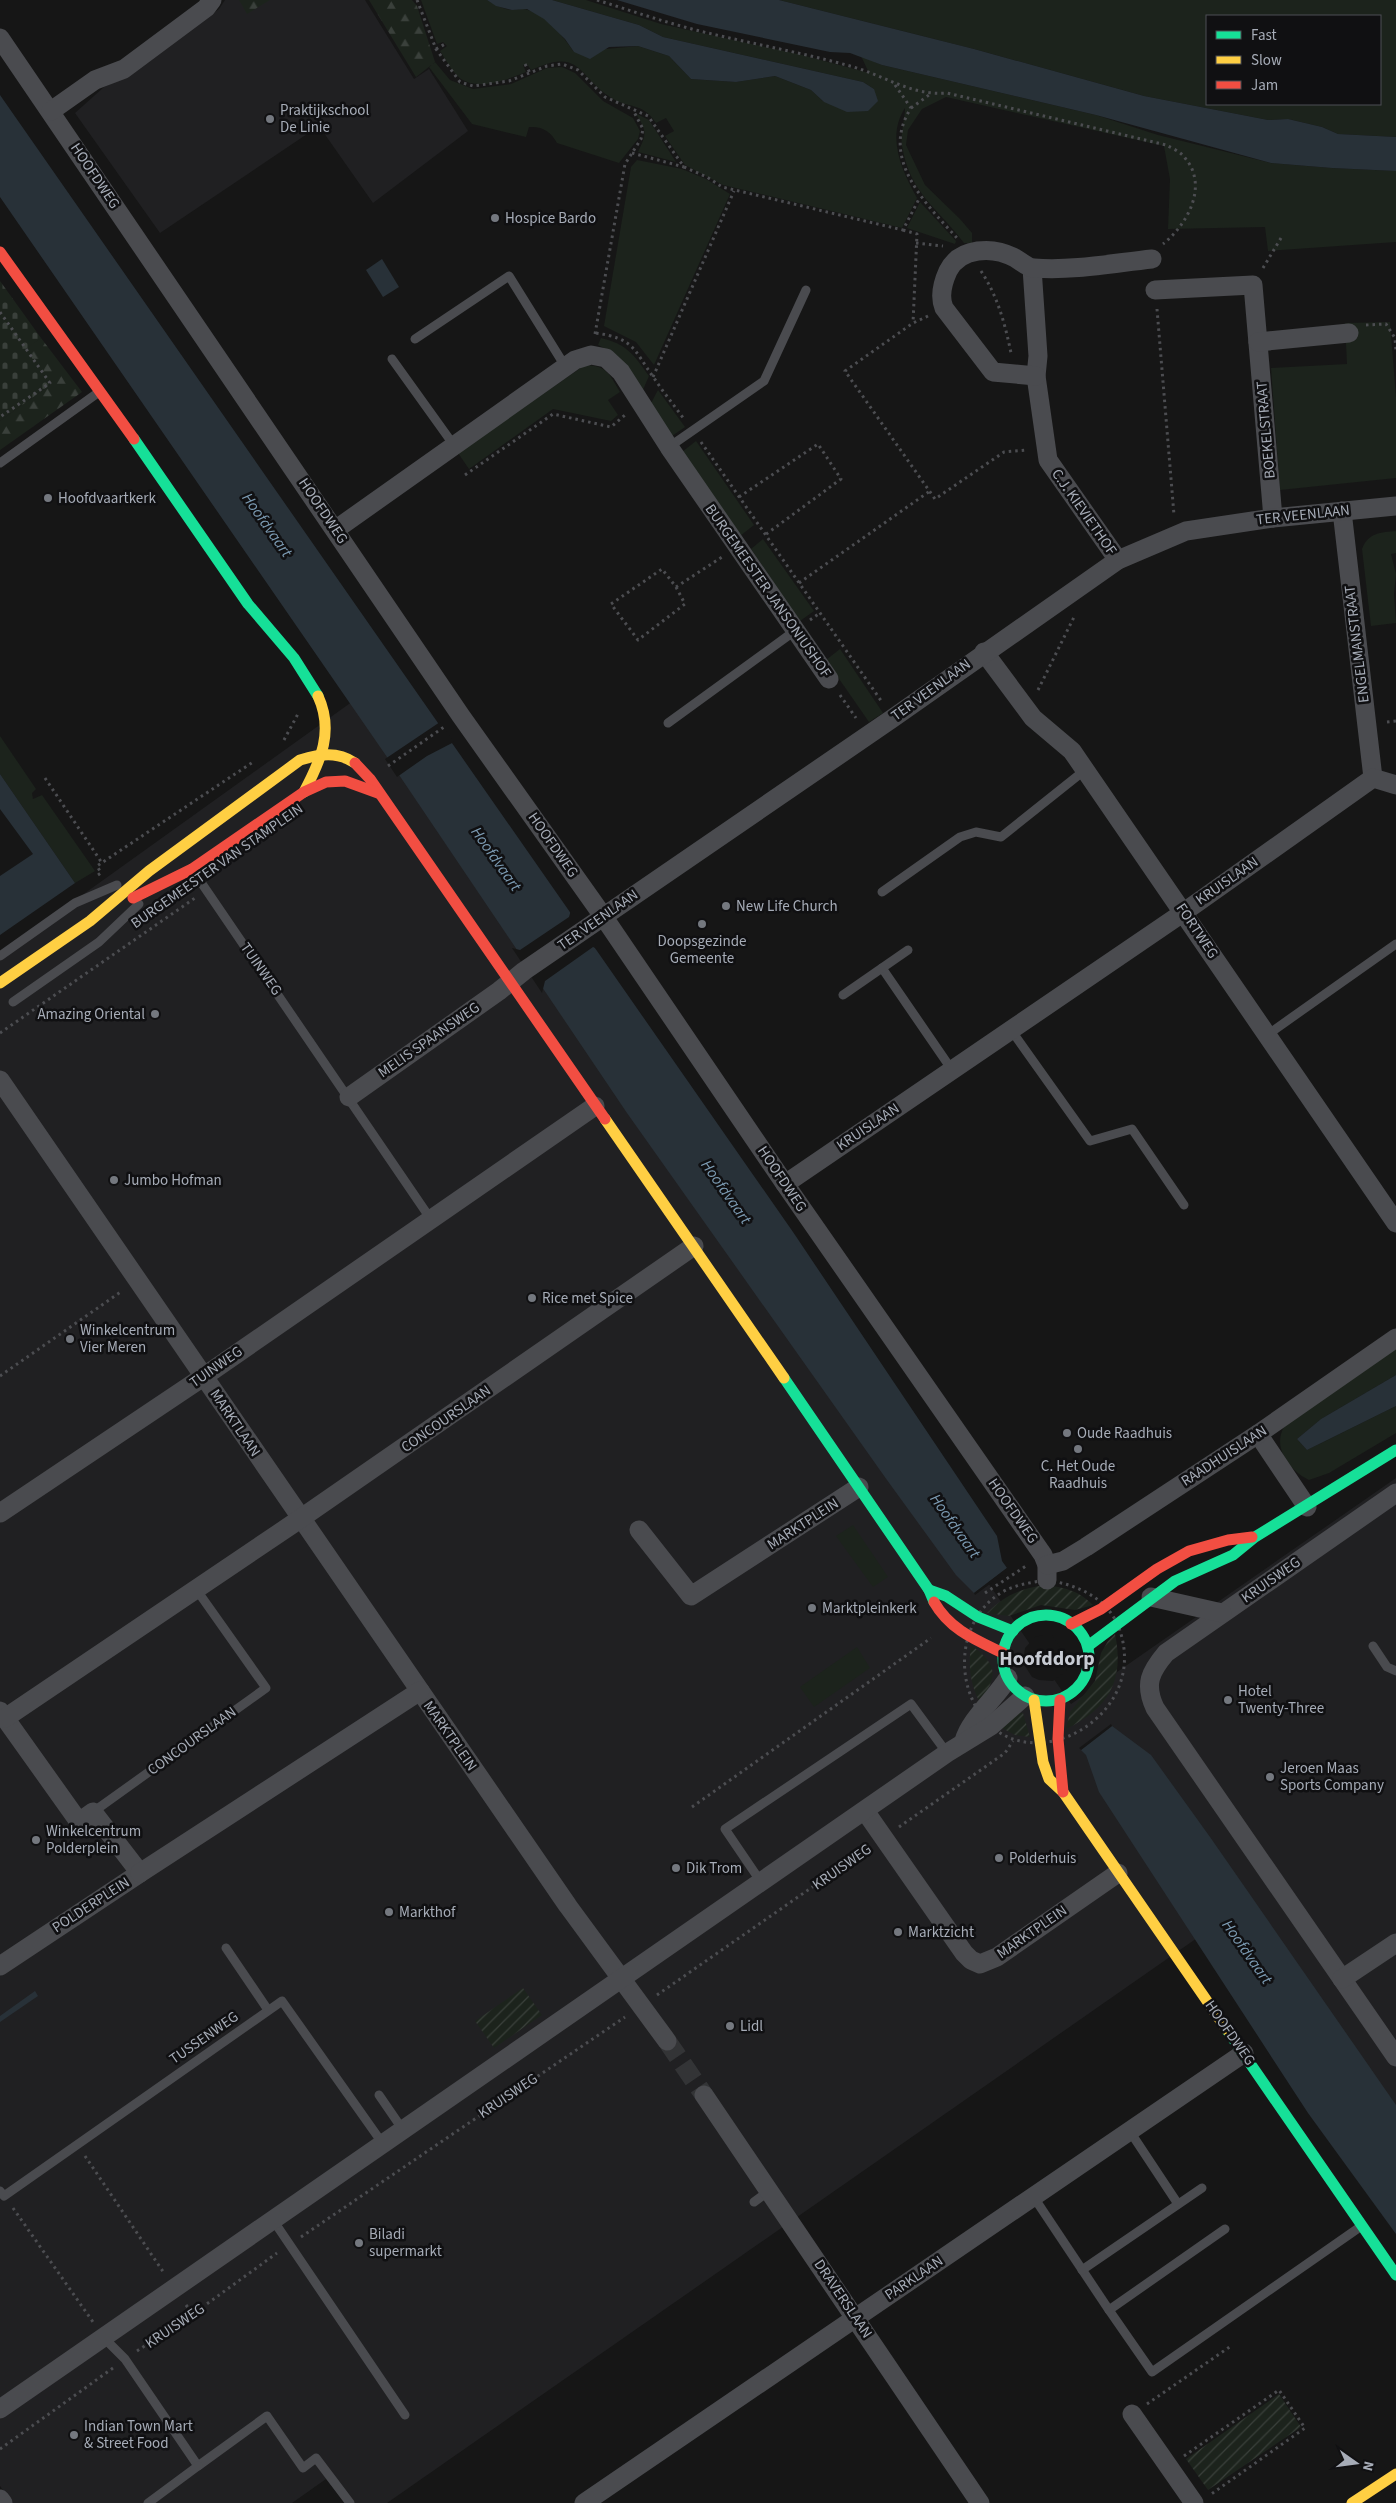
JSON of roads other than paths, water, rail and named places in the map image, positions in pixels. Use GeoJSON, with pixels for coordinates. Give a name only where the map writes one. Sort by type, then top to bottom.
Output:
{"type":"FeatureCollection","features":[{"type":"Feature","properties":{"kind":"street"},"geometry":{"type":"LineString","coordinates":[[51,111],[95,80],[124,69],[206,8],[212,0]]}},
{"type":"Feature","properties":{"kind":"street","name":"HOOFDWEG"},"geometry":{"type":"LineString","coordinates":[[0,38],[336,530],[596,921],[785,1184],[1046,1567]]}},
{"type":"Feature","properties":{"kind":"street"},"geometry":{"type":"LineString","coordinates":[[1036,376],[993,372],[944,308],[942,303],[944,281],[953,262],[966,253],[985,250],[1013,256],[1032,268],[1063,268],[1152,260]]}},
{"type":"Feature","properties":{"kind":"street"},"geometry":{"type":"LineString","coordinates":[[0,252],[101,391],[248,604],[272,629],[314,690],[326,720],[327,733],[322,753],[304,792]]}},
{"type":"Feature","properties":{"kind":"street","name":"C.J. KIEVIETHOF"},"geometry":{"type":"LineString","coordinates":[[1032,268],[1038,356],[1036,376],[1048,460],[1118,560]]}},
{"type":"Feature","properties":{"kind":"street","name":"BOEKELSTRAAT"},"geometry":{"type":"LineString","coordinates":[[1155,290],[1253,285],[1274,518]]}},
{"type":"Feature","properties":{"kind":"street"},"geometry":{"type":"LineString","coordinates":[[1258,342],[1348,333]]}},
{"type":"Feature","properties":{"kind":"street","name":"BURGEMEESTER JANSONIUSHOF"},"geometry":{"type":"LineString","coordinates":[[565,366],[590,355],[606,358],[621,372],[669,447],[829,679]]}},
{"type":"Feature","properties":{"kind":"street"},"geometry":{"type":"LineString","coordinates":[[336,530],[453,444],[565,366]]}},
{"type":"Feature","properties":{"kind":"street","name":"TER VEENLAAN"},"geometry":{"type":"LineString","coordinates":[[516,977],[893,718],[984,652],[1118,560],[1176,534],[1274,518],[1396,506]]}},
{"type":"Feature","properties":{"kind":"street","name":"ENGELMANSTRAAT"},"geometry":{"type":"LineString","coordinates":[[1342,511],[1373,778]]}},
{"type":"Feature","properties":{"kind":"street"},"geometry":{"type":"LineString","coordinates":[[248,604],[261,635],[271,650]]}},
{"type":"Feature","properties":{"kind":"street","name":"FORTWEG"},"geometry":{"type":"LineString","coordinates":[[984,652],[1028,711],[1072,751],[1396,1223]]}},
{"type":"Feature","properties":{"kind":"street"},"geometry":{"type":"LineString","coordinates":[[300,760],[306,744]]}},
{"type":"Feature","properties":{"kind":"street"},"geometry":{"type":"LineString","coordinates":[[322,753],[346,758],[363,770],[378,793],[516,977],[596,1106],[860,1487],[929,1590],[936,1610],[950,1624],[968,1637],[1004,1654]]}},
{"type":"Feature","properties":{"kind":"street","name":"BURGEMEESTER VAN STAMPLEIN"},"geometry":{"type":"LineString","coordinates":[[0,983],[90,921],[149,870],[300,760],[322,753]]}},
{"type":"Feature","properties":{"kind":"street"},"geometry":{"type":"LineString","coordinates":[[1373,778],[1396,785]]}},
{"type":"Feature","properties":{"kind":"street","name":"KRUISLAAN"},"geometry":{"type":"LineString","coordinates":[[785,1184],[1184,912],[1373,778]]}},
{"type":"Feature","properties":{"kind":"street"},"geometry":{"type":"LineString","coordinates":[[304,792],[326,782],[346,781],[378,793]]}},
{"type":"Feature","properties":{"kind":"street","name":"BURGEMEESTER VAN STAMPLEIN"},"geometry":{"type":"LineString","coordinates":[[90,921],[192,869],[304,792]]}},
{"type":"Feature","properties":{"kind":"street","name":"MELIS SPAANSWEG"},"geometry":{"type":"LineString","coordinates":[[348,1097],[516,977]]}},
{"type":"Feature","properties":{"kind":"street","name":"MARKTLAAN"},"geometry":{"type":"LineString","coordinates":[[0,1080],[420,1691]]}},
{"type":"Feature","properties":{"kind":"street","name":"TUINWEG"},"geometry":{"type":"LineString","coordinates":[[0,1513],[203,1377],[430,1218],[596,1106]]}},
{"type":"Feature","properties":{"kind":"street","name":"CONCOURSLAAN"},"geometry":{"type":"LineString","coordinates":[[3,1715],[300,1519],[694,1246]]}},
{"type":"Feature","properties":{"kind":"street","name":"RAADHUISLAAN"},"geometry":{"type":"LineString","coordinates":[[1046,1567],[1063,1561],[1086,1547],[1258,1434],[1396,1338]]}},
{"type":"Feature","properties":{"kind":"street"},"geometry":{"type":"LineString","coordinates":[[1258,1434],[1307,1507]]}},
{"type":"Feature","properties":{"kind":"street"},"geometry":{"type":"LineString","coordinates":[[1088,1646],[1175,1581],[1233,1555],[1255,1537],[1307,1507],[1396,1450]]}},
{"type":"Feature","properties":{"kind":"street","name":"MARKTPLEIN"},"geometry":{"type":"LineString","coordinates":[[639,1530],[691,1596],[860,1487]]}},
{"type":"Feature","properties":{"kind":"street","name":"KRUISWEG"},"geometry":{"type":"LineString","coordinates":[[1342,1979],[1155,1708],[1150,1680],[1166,1654],[1222,1612],[1396,1493]]}},
{"type":"Feature","properties":{"kind":"street"},"geometry":{"type":"LineString","coordinates":[[1071,1624],[1105,1606],[1174,1557],[1200,1546],[1223,1540],[1255,1537]]}},
{"type":"Feature","properties":{"kind":"street"},"geometry":{"type":"LineString","coordinates":[[929,1590],[946,1596],[978,1617],[1013,1631]]}},
{"type":"Feature","properties":{"kind":"street"},"geometry":{"type":"LineString","coordinates":[[1152,1597],[1222,1612]]}},
{"type":"Feature","properties":{"kind":"street"},"geometry":{"type":"LineString","coordinates":[[1043,1615],[1061,1618],[1071,1624],[1083,1636],[1088,1646],[1088,1666],[1085,1677],[1078,1688],[1060,1700],[1048,1702],[1029,1698],[1015,1688],[1005,1671],[1004,1654],[1006,1642],[1020,1624],[1043,1615]]}},
{"type":"Feature","properties":{"kind":"street","name":"KRUISWEG"},"geometry":{"type":"LineString","coordinates":[[986,1720],[1008,1678]]}},
{"type":"Feature","properties":{"kind":"street","name":"MARKTPLEIN"},"geometry":{"type":"LineString","coordinates":[[140,1873],[420,1691],[568,1906],[622,1979]]}},
{"type":"Feature","properties":{"kind":"street","name":"HOOFDWEG"},"geometry":{"type":"LineString","coordinates":[[1029,1698],[1042,1762],[1049,1778],[1063,1792],[1396,2275]]}},
{"type":"Feature","properties":{"kind":"street","name":"KRUISWEG"},"geometry":{"type":"LineString","coordinates":[[0,2409],[865,1811],[964,1741],[967,1730],[1029,1698]]}},
{"type":"Feature","properties":{"kind":"street","name":"HOOFDWEG"},"geometry":{"type":"LineString","coordinates":[[1060,1700],[1058,1739],[1063,1792]]}},
{"type":"Feature","properties":{"kind":"street"},"geometry":{"type":"LineString","coordinates":[[3,1715],[79,1822],[93,1812]]}},
{"type":"Feature","properties":{"kind":"street","name":"MARKTPLEIN"},"geometry":{"type":"LineString","coordinates":[[865,1811],[964,1953],[971,1960],[980,1964],[997,1957],[1118,1873]]}},
{"type":"Feature","properties":{"kind":"street","name":"POLDERPLEIN"},"geometry":{"type":"LineString","coordinates":[[0,1966],[140,1873],[93,1812]]}},
{"type":"Feature","properties":{"kind":"street"},"geometry":{"type":"LineString","coordinates":[[1396,1943],[1342,1979],[1396,2057]]}},
{"type":"Feature","properties":{"kind":"street"},"geometry":{"type":"LineString","coordinates":[[622,1979],[667,2041]]}},
{"type":"Feature","properties":{"kind":"street","name":"PARKLAAN"},"geometry":{"type":"LineString","coordinates":[[584,2503],[1244,2053]]}},
{"type":"Feature","properties":{"kind":"street","name":"DRAVERSLAAN"},"geometry":{"type":"LineString","coordinates":[[704,2095],[856,2317],[980,2503]]}},
{"type":"Feature","properties":{"kind":"street"},"geometry":{"type":"LineString","coordinates":[[1132,2414],[1169,2467],[1201,2500]]}},
{"type":"Feature","properties":{"kind":"street"},"geometry":{"type":"LineString","coordinates":[[1352,2503],[1396,2474]]}},
{"type":"Feature","properties":{"kind":"street"},"geometry":{"type":"LineString","coordinates":[[0,2499],[3,2503]]}},
{"type":"Feature","properties":{"kind":"lane"},"geometry":{"type":"LineString","coordinates":[[415,339],[509,276],[565,366]]}},
{"type":"Feature","properties":{"kind":"lane"},"geometry":{"type":"LineString","coordinates":[[669,447],[764,381],[806,290]]}},
{"type":"Feature","properties":{"kind":"lane"},"geometry":{"type":"LineString","coordinates":[[392,359],[453,444]]}},
{"type":"Feature","properties":{"kind":"lane"},"geometry":{"type":"LineString","coordinates":[[0,463],[101,391]]}},
{"type":"Feature","properties":{"kind":"lane"},"geometry":{"type":"LineString","coordinates":[[668,723],[796,630]]}},
{"type":"Feature","properties":{"kind":"lane"},"geometry":{"type":"LineString","coordinates":[[882,892],[960,837],[976,832],[1001,837],[1085,770]]}},
{"type":"Feature","properties":{"kind":"lane","name":"TUINWEG"},"geometry":{"type":"LineString","coordinates":[[192,869],[430,1218]]}},
{"type":"Feature","properties":{"kind":"lane"},"geometry":{"type":"LineString","coordinates":[[0,956],[75,903],[149,870]]}},
{"type":"Feature","properties":{"kind":"lane"},"geometry":{"type":"LineString","coordinates":[[13,1002],[99,942],[159,885]]}},
{"type":"Feature","properties":{"kind":"lane"},"geometry":{"type":"LineString","coordinates":[[1267,1035],[1396,944]]}},
{"type":"Feature","properties":{"kind":"lane"},"geometry":{"type":"LineString","coordinates":[[843,995],[908,950]]}},
{"type":"Feature","properties":{"kind":"lane"},"geometry":{"type":"LineString","coordinates":[[882,968],[952,1070]]}},
{"type":"Feature","properties":{"kind":"lane"},"geometry":{"type":"LineString","coordinates":[[1011,1030],[1090,1141],[1132,1129],[1184,1205]]}},
{"type":"Feature","properties":{"kind":"lane","name":"CONCOURSLAAN"},"geometry":{"type":"LineString","coordinates":[[93,1812],[266,1688],[196,1589]]}},
{"type":"Feature","properties":{"kind":"lane"},"geometry":{"type":"LineString","coordinates":[[1373,1646],[1387,1667],[1396,1671]]}},
{"type":"Feature","properties":{"kind":"lane"},"geometry":{"type":"LineString","coordinates":[[761,1882],[725,1829],[911,1704],[947,1753]]}},
{"type":"Feature","properties":{"kind":"lane"},"geometry":{"type":"LineString","coordinates":[[226,1948],[268,2010]]}},
{"type":"Feature","properties":{"kind":"lane","name":"TUSSENWEG"},"geometry":{"type":"LineString","coordinates":[[2,2193],[74,2146],[282,2001],[383,2144]]}},
{"type":"Feature","properties":{"kind":"lane"},"geometry":{"type":"LineString","coordinates":[[379,2095],[403,2130]]}},
{"type":"Feature","properties":{"kind":"lane"},"geometry":{"type":"LineString","coordinates":[[1129,2130],[1178,2204]]}},
{"type":"Feature","properties":{"kind":"lane"},"geometry":{"type":"LineString","coordinates":[[1082,2270],[1202,2188]]}},
{"type":"Feature","properties":{"kind":"lane"},"geometry":{"type":"LineString","coordinates":[[754,2202],[769,2191]]}},
{"type":"Feature","properties":{"kind":"lane"},"geometry":{"type":"LineString","coordinates":[[1032,2196],[1152,2372],[1362,2226]]}},
{"type":"Feature","properties":{"kind":"lane"},"geometry":{"type":"LineString","coordinates":[[273,2220],[405,2414]]}},
{"type":"Feature","properties":{"kind":"lane"},"geometry":{"type":"LineString","coordinates":[[1109,2310],[1225,2229]]}},
{"type":"Feature","properties":{"kind":"lane"},"geometry":{"type":"LineString","coordinates":[[104,2338],[125,2359],[198,2466]]}},
{"type":"Feature","properties":{"kind":"lane"},"geometry":{"type":"LineString","coordinates":[[148,2503],[267,2416],[303,2468],[316,2458],[350,2503]]}},
{"type":"Feature","properties":{"kind":"water"},"geometry":{"type":"Polygon","coordinates":[[[487,0],[552,0],[639,25],[663,37],[863,82],[874,89],[878,101],[868,111],[847,112],[824,102],[811,90],[775,76],[736,82],[691,79],[669,56],[638,46],[609,47],[590,59],[574,52],[565,39],[544,19],[527,9],[512,10],[496,6],[487,0]]]}},
{"type":"Feature","properties":{"kind":"water"},"geometry":{"type":"Polygon","coordinates":[[[617,0],[779,0],[974,49],[1144,96],[1268,120],[1288,119],[1322,127],[1338,134],[1396,137],[1396,171],[1271,163],[1096,115],[882,65],[850,53],[830,52],[697,24],[617,0]]]}},
{"type":"Feature","properties":{"kind":"water","name":"Hoofdvaart"},"geometry":{"type":"Polygon","coordinates":[[[0,95],[793,1232],[997,1536],[1002,1561],[1007,1568],[974,1593],[956,1575],[887,1480],[627,1113],[387,757],[0,197],[0,95]]]}},
{"type":"Feature","properties":{"kind":"water"},"geometry":{"type":"Polygon","coordinates":[[[382,259],[399,287],[383,297],[366,270],[382,259]]]}},
{"type":"Feature","properties":{"kind":"water"},"geometry":{"type":"Polygon","coordinates":[[[0,774],[75,883],[0,935],[0,876],[33,854],[0,809],[0,774]]]}},
{"type":"Feature","properties":{"kind":"water"},"geometry":{"type":"Polygon","coordinates":[[[1396,1375],[1396,1406],[1307,1450],[1297,1439],[1321,1419],[1396,1375]]]}},
{"type":"Feature","properties":{"kind":"water","name":"Hoofdvaart"},"geometry":{"type":"Polygon","coordinates":[[[1112,1726],[1151,1755],[1396,2105],[1396,2234],[1308,2113],[1099,1792],[1086,1755],[1081,1750],[1112,1726]]]}},
{"type":"Feature","properties":{"kind":"water"},"geometry":{"type":"Polygon","coordinates":[[[35,1991],[38,1996],[0,2022],[0,2016],[35,1991]]]}},
{"type":"Feature","properties":{"kind":"tunnel"},"geometry":{"type":"LineString","coordinates":[[667,2041],[704,2095]]}},
{"type":"Feature","properties":{"kind":"place","name":"Praktijkschool De Linie"},"geometry":{"type":"Point","coordinates":[270,119]}},
{"type":"Feature","properties":{"kind":"place","name":"Hospice Bardo"},"geometry":{"type":"Point","coordinates":[495,218]}},
{"type":"Feature","properties":{"kind":"place","name":"Hoofdvaartkerk"},"geometry":{"type":"Point","coordinates":[48,498]}},
{"type":"Feature","properties":{"kind":"place","name":"New Life Church"},"geometry":{"type":"Point","coordinates":[726,906]}},
{"type":"Feature","properties":{"kind":"place","name":"Doopsgezinde Gemeente"},"geometry":{"type":"Point","coordinates":[702,924]}},
{"type":"Feature","properties":{"kind":"place","name":"Amazing Oriental"},"geometry":{"type":"Point","coordinates":[155,1014]}},
{"type":"Feature","properties":{"kind":"place","name":"Jumbo Hofman"},"geometry":{"type":"Point","coordinates":[114,1180]}},
{"type":"Feature","properties":{"kind":"place","name":"Rice met Spice"},"geometry":{"type":"Point","coordinates":[532,1298]}},
{"type":"Feature","properties":{"kind":"place","name":"Winkelcentrum Vier Meren"},"geometry":{"type":"Point","coordinates":[70,1339]}},
{"type":"Feature","properties":{"kind":"place","name":"Oude Raadhuis"},"geometry":{"type":"Point","coordinates":[1067,1433]}},
{"type":"Feature","properties":{"kind":"place","name":"C. Het Oude Raadhuis"},"geometry":{"type":"Point","coordinates":[1078,1449]}},
{"type":"Feature","properties":{"kind":"place","name":"Marktpleinkerk"},"geometry":{"type":"Point","coordinates":[812,1608]}},
{"type":"Feature","properties":{"kind":"place","name":"Hotel Twenty-Three"},"geometry":{"type":"Point","coordinates":[1228,1700]}},
{"type":"Feature","properties":{"kind":"place","name":"Jeroen Maas Sports Company"},"geometry":{"type":"Point","coordinates":[1270,1777]}},
{"type":"Feature","properties":{"kind":"place","name":"Winkelcentrum Polderplein"},"geometry":{"type":"Point","coordinates":[36,1840]}},
{"type":"Feature","properties":{"kind":"place","name":"Polderhuis"},"geometry":{"type":"Point","coordinates":[999,1858]}},
{"type":"Feature","properties":{"kind":"place","name":"Dik Trom"},"geometry":{"type":"Point","coordinates":[676,1868]}},
{"type":"Feature","properties":{"kind":"place","name":"Markthof"},"geometry":{"type":"Point","coordinates":[389,1912]}},
{"type":"Feature","properties":{"kind":"place","name":"Marktzicht"},"geometry":{"type":"Point","coordinates":[898,1932]}},
{"type":"Feature","properties":{"kind":"place","name":"Lidl"},"geometry":{"type":"Point","coordinates":[730,2026]}},
{"type":"Feature","properties":{"kind":"place","name":"Biladi supermarkt"},"geometry":{"type":"Point","coordinates":[359,2243]}},
{"type":"Feature","properties":{"kind":"place","name":"Indian Town Mart & Street Food"},"geometry":{"type":"Point","coordinates":[74,2435]}},
{"type":"Feature","properties":{"kind":"district","name":"Hoofddorp"},"geometry":{"type":"Point","coordinates":[1047,1659]}}]}
